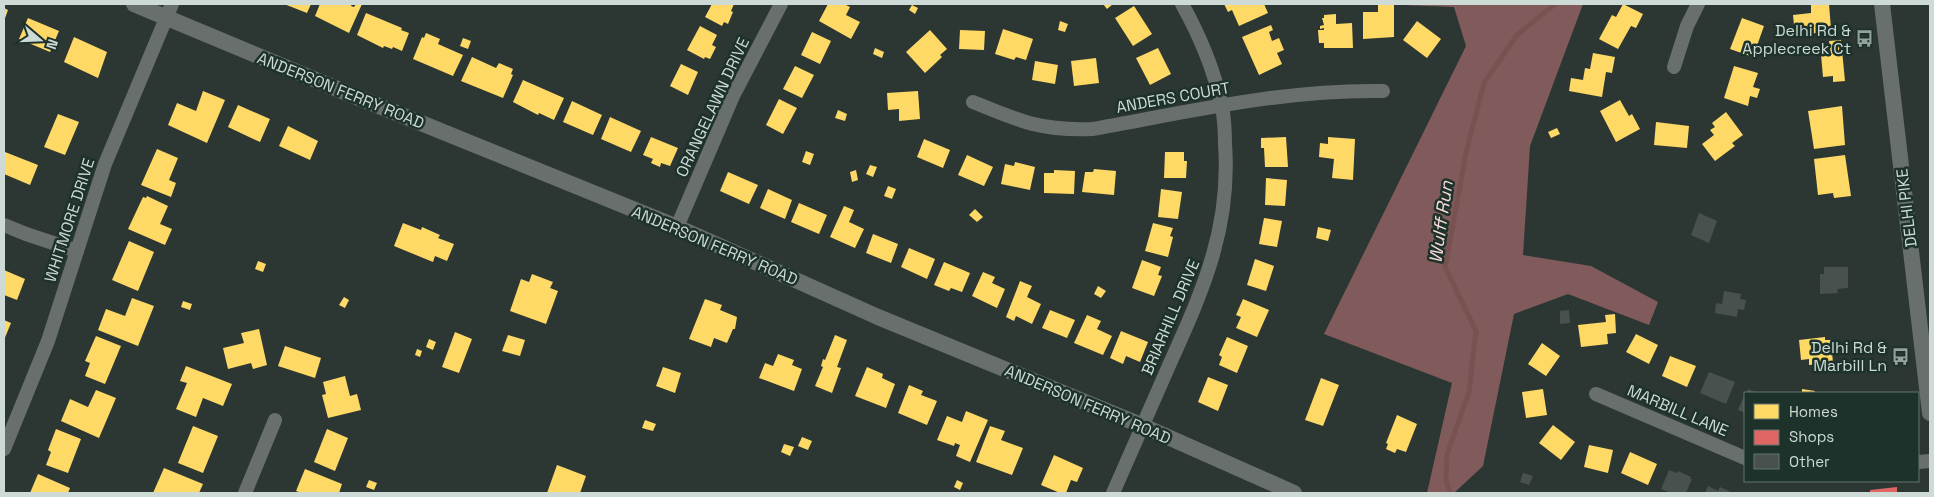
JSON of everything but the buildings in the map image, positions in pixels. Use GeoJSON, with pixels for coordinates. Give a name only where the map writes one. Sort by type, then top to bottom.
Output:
{"type":"FeatureCollection","features":[{"type":"Feature","properties":{"kind":"street","name":"ANDERSON FERRY ROAD"},"geometry":{"type":"LineString","coordinates":[[134,4],[169,11],[356,97],[677,227],[878,317],[1142,426],[1294,493]]}},
{"type":"Feature","properties":{"kind":"street","name":"ORANGELAWN DRIVE"},"geometry":{"type":"LineString","coordinates":[[677,227],[733,96],[781,4]]}},
{"type":"Feature","properties":{"kind":"street","name":"BRIARHILL DRIVE"},"geometry":{"type":"LineString","coordinates":[[1113,493],[1201,293],[1214,256],[1221,225],[1227,162],[1222,107],[1209,61],[1197,32],[1182,4]]}},
{"type":"Feature","properties":{"kind":"street"},"geometry":{"type":"LineString","coordinates":[[1674,67],[1686,26],[1698,4]]}},
{"type":"Feature","properties":{"kind":"street","name":"DELHI PIKE"},"geometry":{"type":"LineString","coordinates":[[1882,4],[1930,413]]}},
{"type":"Feature","properties":{"kind":"street","name":"WHITMORE DRIVE"},"geometry":{"type":"LineString","coordinates":[[4,449],[48,341],[105,164],[169,11]]}},
{"type":"Feature","properties":{"kind":"street","name":"ANDERS COURT"},"geometry":{"type":"LineString","coordinates":[[973,102],[1021,122],[1044,128],[1068,130],[1092,129],[1303,94],[1343,91],[1383,92]]}},
{"type":"Feature","properties":{"kind":"street"},"geometry":{"type":"LineString","coordinates":[[4,225],[77,251]]}},
{"type":"Feature","properties":{"kind":"street","name":"MARBILL LANE"},"geometry":{"type":"LineString","coordinates":[[1596,394],[1744,458]]}},
{"type":"Feature","properties":{"kind":"street"},"geometry":{"type":"LineString","coordinates":[[245,493],[275,420]]}},
{"type":"Feature","properties":{"kind":"shaded area"},"geometry":{"type":"Polygon","coordinates":[[[1379,4],[1583,4],[1530,146],[1523,255],[1591,266],[1658,302],[1649,325],[1568,294],[1514,314],[1483,466],[1454,493],[1427,493],[1452,383],[1324,334],[1466,46],[1454,7],[1379,4]]]}},
{"type":"Feature","properties":{"kind":"waterway","name":"Wulff Run"},"geometry":{"type":"LineString","coordinates":[[1450,493],[1446,480],[1447,454],[1469,392],[1476,331],[1445,267],[1466,153],[1484,83],[1517,35],[1555,4]]}},
{"type":"Feature","properties":{"kind":"place","name":"Delhi Rd & Applecreek Ct"},"geometry":{"type":"Point","coordinates":[1865,39]}},
{"type":"Feature","properties":{"kind":"place","name":"Delhi Rd & Marbill Ln"},"geometry":{"type":"Point","coordinates":[1901,356]}}]}
